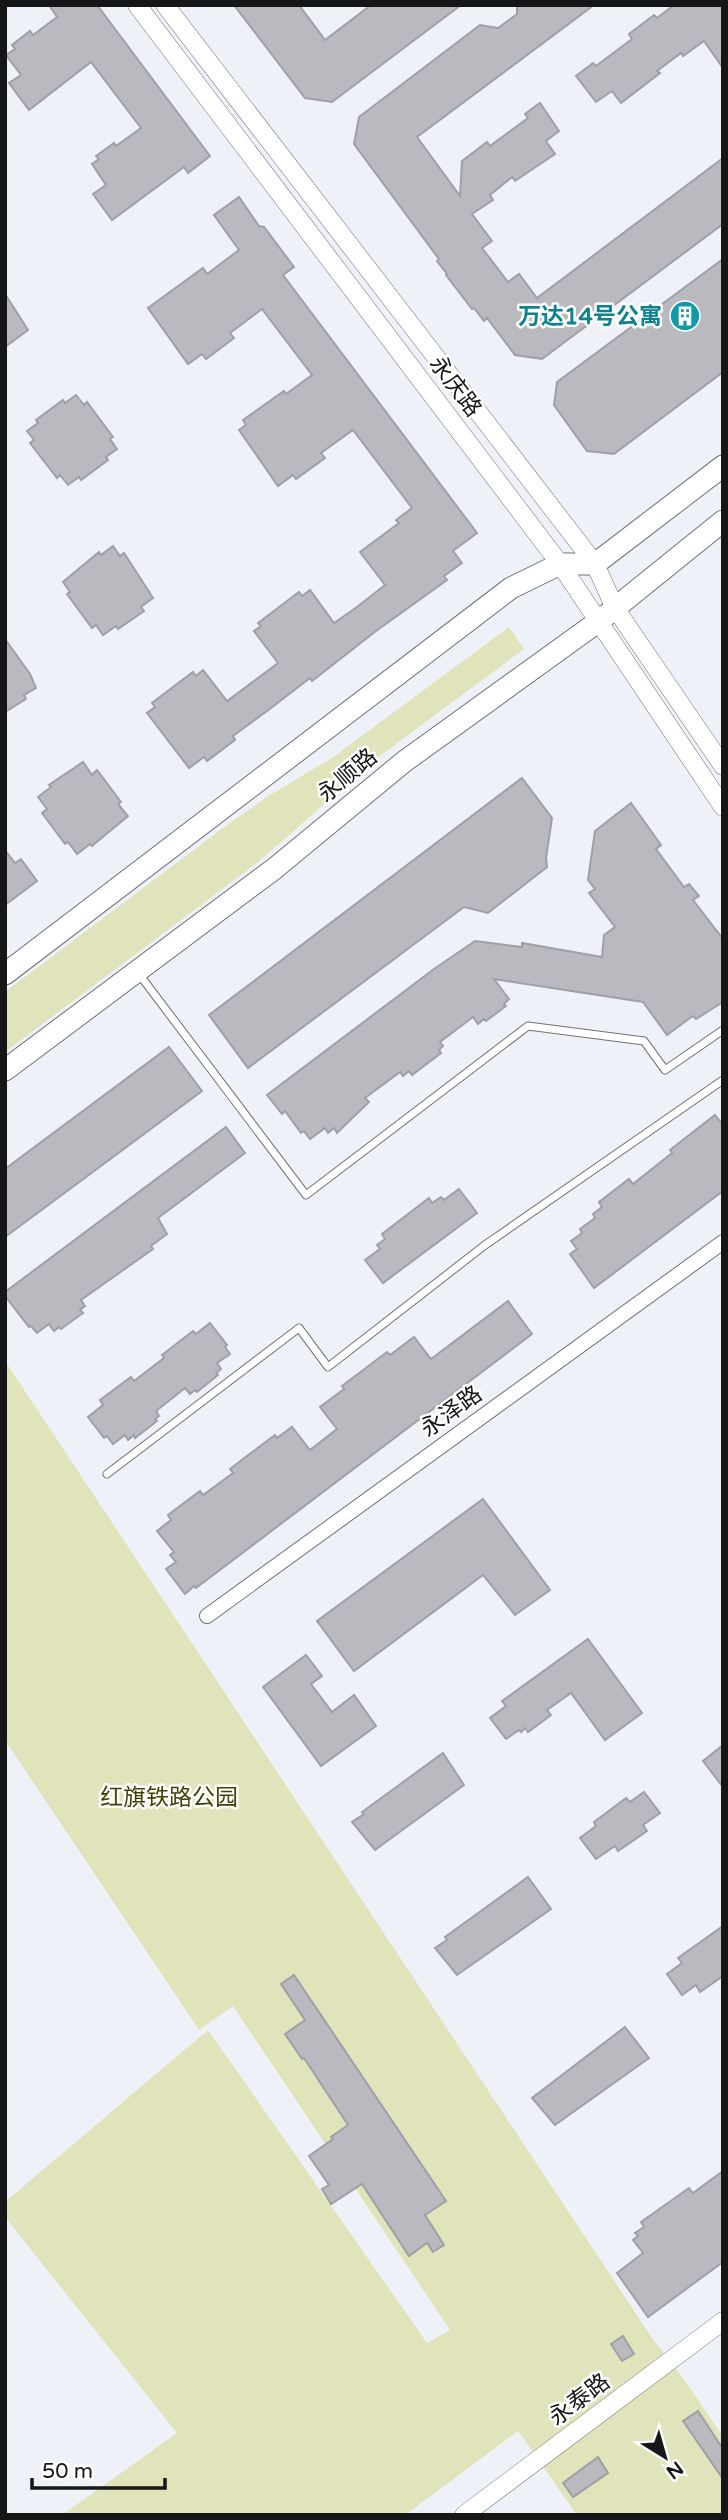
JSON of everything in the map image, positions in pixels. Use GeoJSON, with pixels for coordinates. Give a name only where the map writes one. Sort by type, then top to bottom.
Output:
{"type":"FeatureCollection","features":[{"type":"Feature","properties":{"kind":"main road"},"geometry":{"type":"LineString","coordinates":[[595,564],[723,466]]}},
{"type":"Feature","properties":{"kind":"main road","name":"永顺路"},"geometry":{"type":"LineString","coordinates":[[5,1070],[274,869],[405,761],[607,615],[723,521]]}},
{"type":"Feature","properties":{"kind":"main road","name":"永顺路"},"geometry":{"type":"LineString","coordinates":[[5,974],[511,588],[560,564],[595,564]]}},
{"type":"Feature","properties":{"kind":"street","name":"永庆路"},"geometry":{"type":"LineString","coordinates":[[136,5],[560,564],[607,615],[723,766]]}},
{"type":"Feature","properties":{"kind":"street","name":"永庆路"},"geometry":{"type":"LineString","coordinates":[[165,5],[595,564],[607,615],[723,807]]}},
{"type":"Feature","properties":{"kind":"street","name":"永泽路"},"geometry":{"type":"LineString","coordinates":[[207,1616],[723,1242]]}},
{"type":"Feature","properties":{"kind":"street","name":"永泰路"},"geometry":{"type":"LineString","coordinates":[[464,2515],[723,2321]]}},
{"type":"Feature","properties":{"kind":"lane"},"geometry":{"type":"LineString","coordinates":[[137,971],[306,1195],[528,1026],[644,1041],[665,1070],[723,1030]]}},
{"type":"Feature","properties":{"kind":"lane"},"geometry":{"type":"LineString","coordinates":[[107,1474],[299,1328],[328,1367],[485,1245],[723,1080]]}},
{"type":"Feature","properties":{"kind":"green space"},"geometry":{"type":"Polygon","coordinates":[[[509,627],[524,649],[377,758],[257,863],[5,1052],[5,992],[227,825],[332,758],[509,627]]]}},
{"type":"Feature","properties":{"kind":"green space","name":"红旗铁路公园"},"geometry":{"type":"Polygon","coordinates":[[[5,1361],[652,2338],[723,2437],[723,2515],[577,2515],[518,2431],[405,2515],[62,2515],[177,2433],[5,2217],[5,2202],[208,2030],[427,2343],[450,2330],[233,2006],[199,2030],[5,1740],[5,1361]]]}},
{"type":"Feature","properties":{"kind":"building"},"geometry":{"type":"Polygon","coordinates":[[[49,5],[97,5],[210,156],[188,173],[184,167],[112,220],[93,194],[106,185],[92,164],[99,159],[96,156],[141,128],[91,62],[29,110],[9,83],[21,75],[6,55],[15,49],[12,45],[30,31],[33,35],[57,17],[49,5]]]}},
{"type":"Feature","properties":{"kind":"building"},"geometry":{"type":"Polygon","coordinates":[[[234,5],[299,5],[325,40],[371,5],[461,5],[332,102],[305,98],[234,5]]]}},
{"type":"Feature","properties":{"kind":"building"},"geometry":{"type":"Polygon","coordinates":[[[517,5],[594,5],[417,137],[460,196],[462,161],[487,142],[490,146],[528,118],[525,114],[540,103],[559,131],[546,141],[555,154],[515,181],[512,177],[490,195],[493,200],[472,214],[492,241],[482,248],[508,282],[519,274],[537,298],[723,158],[723,224],[542,359],[515,355],[487,318],[484,321],[474,308],[472,309],[446,275],[437,261],[439,259],[354,144],[359,117],[480,25],[498,28],[517,14],[517,5]]]}},
{"type":"Feature","properties":{"kind":"building"},"geometry":{"type":"Polygon","coordinates":[[[674,5],[723,5],[723,68],[704,41],[683,56],[681,53],[621,103],[612,91],[596,102],[576,76],[593,63],[596,66],[632,39],[629,34],[654,15],[657,18],[674,5]]]}},
{"type":"Feature","properties":{"kind":"building"},"geometry":{"type":"Polygon","coordinates":[[[239,197],[259,226],[264,227],[294,267],[283,275],[477,533],[453,551],[462,563],[444,576],[447,580],[233,736],[235,740],[207,761],[204,757],[189,768],[147,713],[155,707],[152,703],[193,672],[196,676],[203,670],[227,701],[278,663],[254,631],[261,626],[258,623],[299,592],[302,596],[310,590],[334,623],[357,607],[385,585],[360,552],[399,523],[396,520],[412,508],[353,430],[321,453],[325,458],[296,479],[293,475],[278,486],[239,430],[246,425],[243,420],[312,375],[262,309],[230,333],[234,338],[206,359],[202,354],[188,364],[148,308],[203,268],[207,274],[239,250],[214,215],[239,197]]]}},
{"type":"Feature","properties":{"kind":"building","name":"万达14号公寓"},"geometry":{"type":"Polygon","coordinates":[[[723,259],[723,372],[614,454],[587,451],[554,405],[557,382],[723,259]]]}},
{"type":"Feature","properties":{"kind":"building"},"geometry":{"type":"Polygon","coordinates":[[[5,294],[28,330],[5,347],[5,294]]]}},
{"type":"Feature","properties":{"kind":"building"},"geometry":{"type":"Polygon","coordinates":[[[76,395],[84,405],[87,402],[113,437],[110,439],[117,449],[106,457],[108,460],[81,480],[79,477],[68,485],[60,475],[57,478],[30,443],[34,440],[27,431],[38,423],[36,420],[63,400],[65,403],[76,395]]]}},
{"type":"Feature","properties":{"kind":"building"},"geometry":{"type":"Polygon","coordinates":[[[113,546],[120,556],[124,553],[153,598],[141,607],[144,611],[118,629],[116,626],[103,635],[96,625],[92,628],[67,594],[70,592],[63,582],[99,552],[101,555],[113,546]]]}},
{"type":"Feature","properties":{"kind":"building"},"geometry":{"type":"Polygon","coordinates":[[[5,639],[30,674],[36,688],[24,695],[26,699],[5,712],[5,639]]]}},
{"type":"Feature","properties":{"kind":"building"},"geometry":{"type":"Polygon","coordinates":[[[83,762],[92,775],[97,770],[128,816],[92,846],[90,844],[77,854],[68,842],[65,844],[42,813],[47,809],[38,797],[51,787],[49,785],[83,762]]]}},
{"type":"Feature","properties":{"kind":"building"},"geometry":{"type":"Polygon","coordinates":[[[522,778],[552,818],[547,867],[488,913],[464,907],[248,1068],[209,1015],[522,778]]]}},
{"type":"Feature","properties":{"kind":"building"},"geometry":{"type":"Polygon","coordinates":[[[631,803],[661,845],[656,849],[684,887],[689,884],[699,896],[693,900],[723,939],[723,1002],[696,1019],[693,1016],[667,1035],[643,1002],[494,979],[509,999],[504,1004],[506,1006],[478,1024],[473,1017],[440,1042],[443,1046],[439,1050],[441,1053],[412,1075],[409,1071],[403,1076],[400,1072],[365,1098],[369,1102],[337,1133],[334,1128],[328,1133],[325,1128],[310,1139],[304,1131],[301,1133],[285,1111],[282,1114],[267,1095],[475,941],[522,947],[522,943],[602,957],[604,935],[615,927],[589,893],[595,889],[588,880],[595,831],[631,803]]]}},
{"type":"Feature","properties":{"kind":"building"},"geometry":{"type":"Polygon","coordinates":[[[5,850],[15,863],[21,859],[37,881],[5,905],[5,850]]]}},
{"type":"Feature","properties":{"kind":"building"},"geometry":{"type":"Polygon","coordinates":[[[169,1047],[202,1091],[5,1237],[5,1169],[169,1047]]]}},
{"type":"Feature","properties":{"kind":"building"},"geometry":{"type":"Polygon","coordinates":[[[715,1115],[723,1125],[723,1191],[594,1288],[570,1254],[577,1249],[571,1241],[582,1233],[580,1229],[595,1218],[593,1214],[602,1207],[599,1202],[629,1179],[633,1184],[672,1153],[670,1150],[715,1115]]]}},
{"type":"Feature","properties":{"kind":"building"},"geometry":{"type":"Polygon","coordinates":[[[226,1127],[245,1153],[158,1218],[167,1234],[151,1246],[153,1249],[81,1300],[85,1306],[80,1310],[83,1313],[61,1329],[59,1327],[54,1331],[49,1324],[37,1333],[29,1327],[5,1296],[5,1292],[226,1127]]]}},
{"type":"Feature","properties":{"kind":"building"},"geometry":{"type":"Polygon","coordinates":[[[459,1189],[477,1213],[383,1283],[365,1260],[380,1249],[377,1245],[385,1239],[382,1234],[429,1198],[432,1203],[441,1197],[444,1200],[459,1189]]]}},
{"type":"Feature","properties":{"kind":"building"},"geometry":{"type":"Polygon","coordinates":[[[508,1301],[532,1334],[185,1594],[166,1569],[176,1562],[170,1555],[174,1552],[157,1531],[171,1520],[168,1515],[200,1491],[203,1495],[233,1473],[230,1469],[275,1435],[277,1438],[292,1427],[310,1450],[337,1429],[320,1407],[344,1389],[342,1386],[387,1352],[390,1355],[414,1337],[431,1359],[508,1301]]]}},
{"type":"Feature","properties":{"kind":"building"},"geometry":{"type":"Polygon","coordinates":[[[210,1323],[227,1345],[225,1347],[230,1354],[217,1363],[221,1369],[216,1373],[218,1375],[197,1392],[195,1390],[190,1394],[185,1388],[156,1411],[159,1416],[155,1419],[157,1421],[135,1438],[134,1435],[128,1440],[125,1435],[113,1444],[107,1436],[104,1438],[88,1417],[103,1405],[100,1400],[131,1377],[134,1381],[193,1331],[196,1334],[210,1323]]]}},
{"type":"Feature","properties":{"kind":"building"},"geometry":{"type":"Polygon","coordinates":[[[483,1499],[550,1590],[515,1615],[483,1575],[354,1671],[317,1621],[483,1499]]]}},
{"type":"Feature","properties":{"kind":"building"},"geometry":{"type":"Polygon","coordinates":[[[588,1639],[642,1713],[605,1740],[571,1693],[547,1710],[551,1715],[528,1732],[525,1728],[506,1739],[490,1718],[506,1706],[502,1701],[588,1639]]]}},
{"type":"Feature","properties":{"kind":"building"},"geometry":{"type":"Polygon","coordinates":[[[306,1655],[322,1676],[311,1684],[332,1712],[354,1695],[376,1726],[321,1766],[263,1687],[306,1655]]]}},
{"type":"Feature","properties":{"kind":"building"},"geometry":{"type":"Polygon","coordinates":[[[723,1745],[723,1787],[703,1761],[723,1745]]]}},
{"type":"Feature","properties":{"kind":"building"},"geometry":{"type":"Polygon","coordinates":[[[443,1753],[464,1785],[375,1850],[352,1822],[443,1753]]]}},
{"type":"Feature","properties":{"kind":"building"},"geometry":{"type":"Polygon","coordinates":[[[644,1792],[660,1813],[643,1825],[647,1831],[618,1851],[615,1846],[596,1859],[580,1838],[596,1826],[594,1822],[626,1798],[630,1802],[644,1792]]]}},
{"type":"Feature","properties":{"kind":"building"},"geometry":{"type":"Polygon","coordinates":[[[528,1877],[551,1909],[457,1975],[435,1948],[447,1940],[445,1937],[528,1877]]]}},
{"type":"Feature","properties":{"kind":"building"},"geometry":{"type":"Polygon","coordinates":[[[723,1926],[723,1976],[700,1992],[696,1985],[682,1995],[667,1974],[682,1963],[678,1958],[723,1926]]]}},
{"type":"Feature","properties":{"kind":"building"},"geometry":{"type":"Polygon","coordinates":[[[294,1975],[446,2201],[425,2215],[444,2245],[433,2252],[427,2243],[409,2256],[362,2184],[331,2204],[322,2189],[329,2185],[309,2156],[348,2125],[285,2034],[305,2020],[281,1984],[294,1975]]]}},
{"type":"Feature","properties":{"kind":"building"},"geometry":{"type":"Polygon","coordinates":[[[625,2027],[649,2058],[555,2125],[532,2098],[625,2027]]]}},
{"type":"Feature","properties":{"kind":"building"},"geometry":{"type":"Polygon","coordinates":[[[723,2171],[723,2262],[648,2317],[617,2273],[643,2253],[633,2240],[638,2236],[635,2233],[644,2227],[641,2222],[689,2188],[693,2193],[723,2171]]]}},
{"type":"Feature","properties":{"kind":"building"},"geometry":{"type":"Polygon","coordinates":[[[623,2336],[634,2354],[622,2361],[611,2344],[623,2336]]]}},
{"type":"Feature","properties":{"kind":"building"},"geometry":{"type":"Polygon","coordinates":[[[698,2411],[723,2449],[723,2479],[683,2421],[698,2411]]]}},
{"type":"Feature","properties":{"kind":"building"},"geometry":{"type":"Polygon","coordinates":[[[598,2457],[608,2473],[573,2497],[563,2483],[598,2457]]]}},
{"type":"Feature","properties":{"kind":"place","name":"万达14号公寓"},"geometry":{"type":"Point","coordinates":[685,316]}}]}
